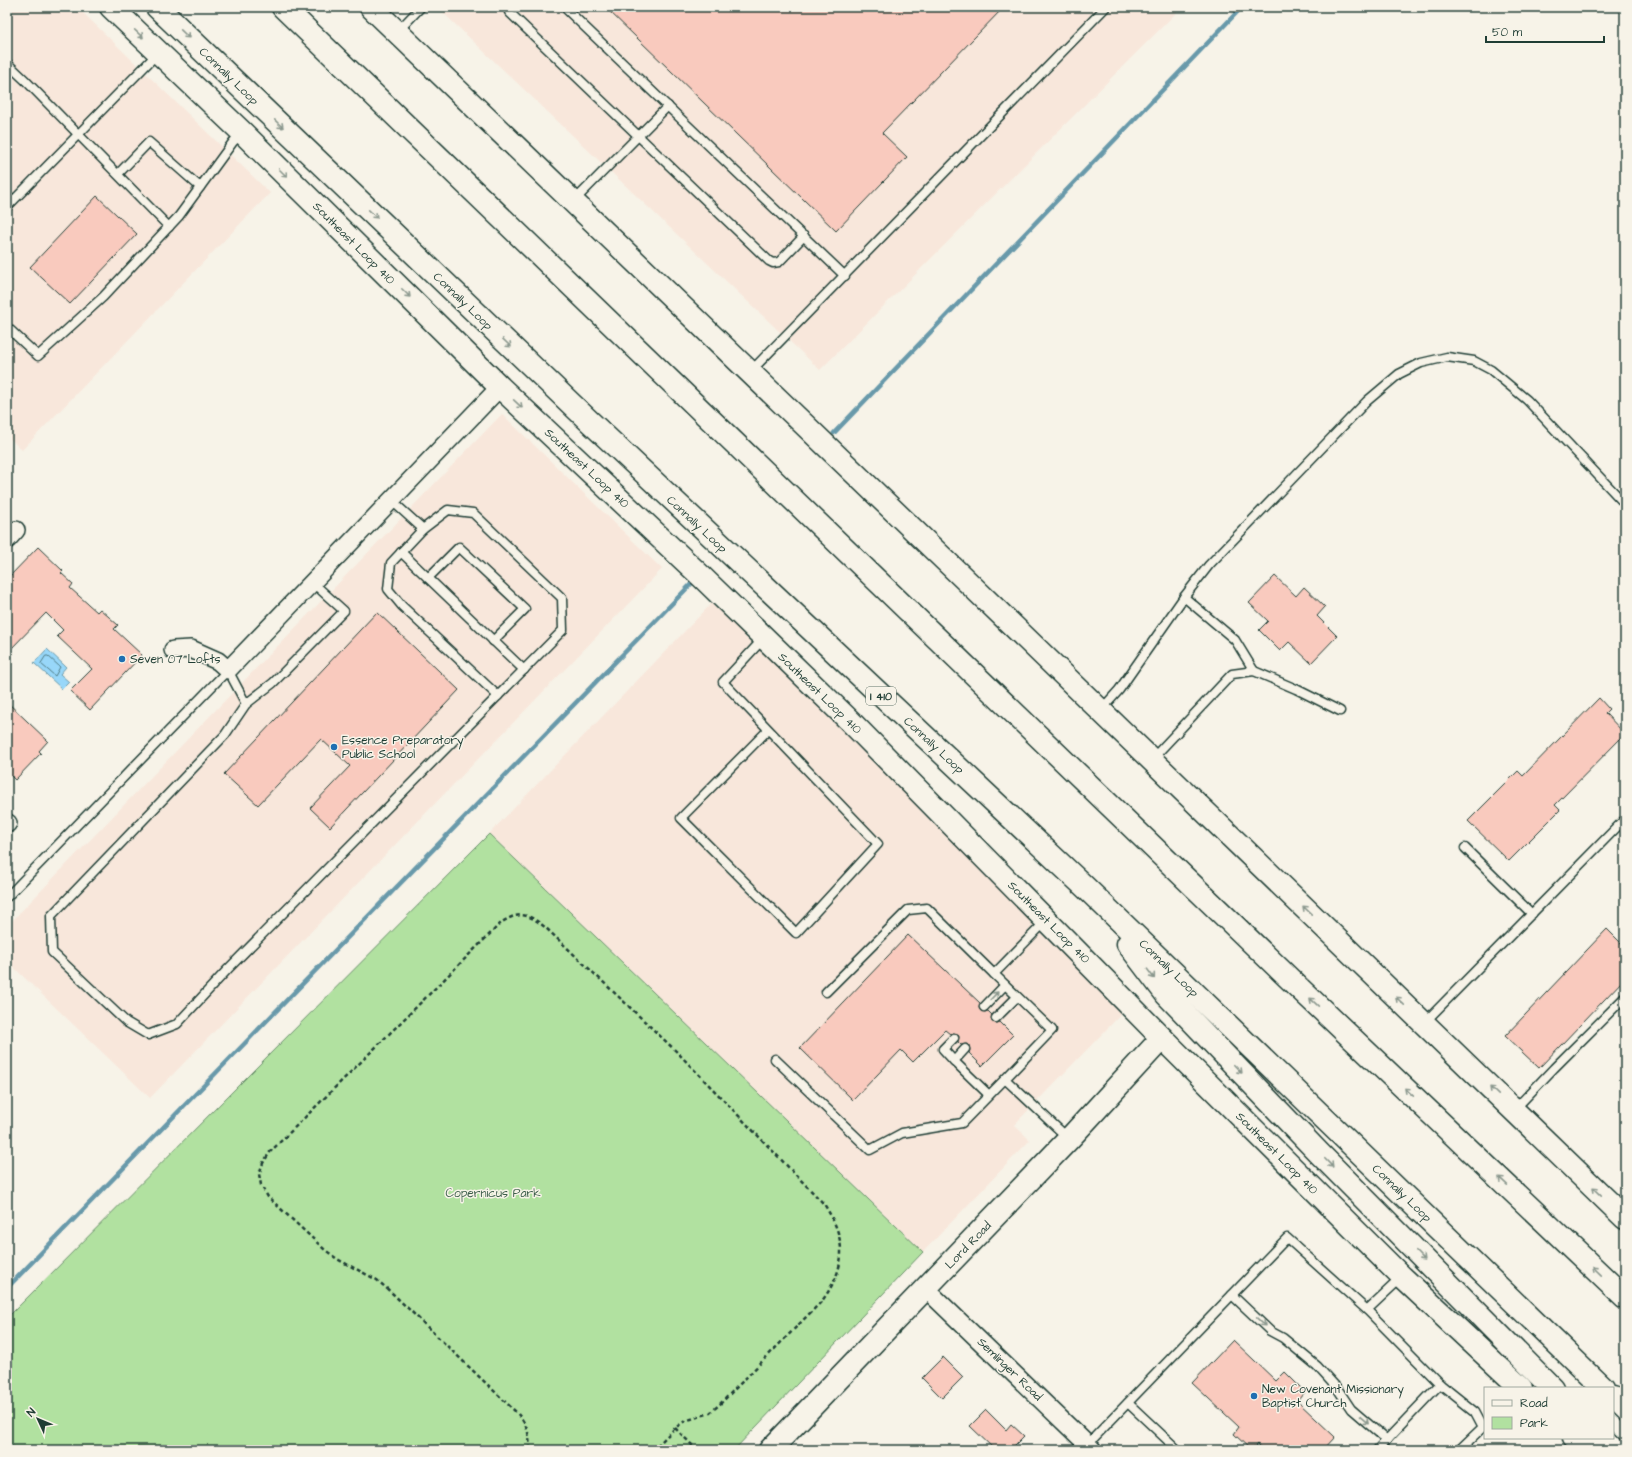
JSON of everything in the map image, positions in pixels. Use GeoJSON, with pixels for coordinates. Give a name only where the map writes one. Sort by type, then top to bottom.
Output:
{"type":"FeatureCollection","features":[{"type":"Feature","properties":{"kind":"main road","name":"Southeast Loop 410"},"geometry":{"type":"LineString","coordinates":[[111,7],[243,133],[500,387],[850,721],[1162,1038],[1402,1277],[1519,1387]]}},
{"type":"Feature","properties":{"kind":"main road","name":"Connally Loop"},"geometry":{"type":"LineString","coordinates":[[157,7],[587,420],[1085,887],[1602,1387]]}},
{"type":"Feature","properties":{"kind":"main road"},"geometry":{"type":"LineString","coordinates":[[282,7],[1292,980],[1625,1298]]}},
{"type":"Feature","properties":{"kind":"main road"},"geometry":{"type":"LineString","coordinates":[[372,7],[1101,710],[1514,1111],[1623,1213]]}},
{"type":"Feature","properties":{"kind":"main road"},"geometry":{"type":"LineString","coordinates":[[1085,887],[1166,994],[1318,1153],[1551,1387]]}},
{"type":"Feature","properties":{"kind":"main road","name":"Lord Road"},"geometry":{"type":"LineString","coordinates":[[770,1450],[1069,1139],[1162,1038]]}},
{"type":"Feature","properties":{"kind":"main road"},"geometry":{"type":"LineString","coordinates":[[1614,1399],[1625,1409]]}},
{"type":"Feature","properties":{"kind":"main road"},"geometry":{"type":"LineString","coordinates":[[1575,1439],[1587,1450]]}},
{"type":"Feature","properties":{"kind":"main road"},"geometry":{"type":"LineString","coordinates":[[1603,1439],[1614,1450]]}},
{"type":"Feature","properties":{"kind":"street"},"geometry":{"type":"LineString","coordinates":[[173,650],[191,649],[218,661],[228,670],[500,387]]}},
{"type":"Feature","properties":{"kind":"street","name":"Semlinger Road"},"geometry":{"type":"LineString","coordinates":[[926,1288],[1090,1447]]}},
{"type":"Feature","properties":{"kind":"lane"},"geometry":{"type":"LineString","coordinates":[[397,32],[421,7]]}},
{"type":"Feature","properties":{"kind":"lane"},"geometry":{"type":"LineString","coordinates":[[509,7],[509,12],[769,261],[774,263],[779,262],[804,236]]}},
{"type":"Feature","properties":{"kind":"lane"},"geometry":{"type":"LineString","coordinates":[[564,7],[844,276]]}},
{"type":"Feature","properties":{"kind":"lane"},"geometry":{"type":"LineString","coordinates":[[750,372],[1106,7]]}},
{"type":"Feature","properties":{"kind":"lane"},"geometry":{"type":"LineString","coordinates":[[7,207],[159,53]]}},
{"type":"Feature","properties":{"kind":"lane"},"geometry":{"type":"LineString","coordinates":[[7,63],[79,134],[169,227]]}},
{"type":"Feature","properties":{"kind":"lane"},"geometry":{"type":"LineString","coordinates":[[573,201],[668,106]]}},
{"type":"Feature","properties":{"kind":"lane"},"geometry":{"type":"LineString","coordinates":[[7,326],[38,356],[103,297],[169,227],[179,216],[232,142],[243,133]]}},
{"type":"Feature","properties":{"kind":"lane"},"geometry":{"type":"LineString","coordinates":[[118,174],[149,142],[200,187]]}},
{"type":"Feature","properties":{"kind":"lane"},"geometry":{"type":"LineString","coordinates":[[1101,710],[1119,690],[1184,597],[1209,566],[1367,401],[1398,374],[1421,363],[1447,357],[1474,361],[1491,370],[1527,400],[1625,504]]}},
{"type":"Feature","properties":{"kind":"lane"},"geometry":{"type":"LineString","coordinates":[[391,500],[423,529]]}},
{"type":"Feature","properties":{"kind":"lane"},"geometry":{"type":"LineString","coordinates":[[312,582],[344,611],[273,683],[246,704],[225,735],[51,916],[52,952],[126,1022],[148,1035],[177,1024],[228,969],[524,670],[563,630],[562,598],[473,513],[448,510],[423,529],[391,563],[388,589],[402,606],[498,696]]}},
{"type":"Feature","properties":{"kind":"lane"},"geometry":{"type":"LineString","coordinates":[[428,578],[459,547],[525,609],[493,641]]}},
{"type":"Feature","properties":{"kind":"lane"},"geometry":{"type":"LineString","coordinates":[[401,552],[524,670]]}},
{"type":"Feature","properties":{"kind":"lane"},"geometry":{"type":"LineString","coordinates":[[1184,597],[1235,640],[1254,671]]}},
{"type":"Feature","properties":{"kind":"lane"},"geometry":{"type":"LineString","coordinates":[[764,638],[723,682],[878,844],[796,933],[681,818],[768,730]]}},
{"type":"Feature","properties":{"kind":"lane"},"geometry":{"type":"LineString","coordinates":[[7,896],[228,670],[246,704]]}},
{"type":"Feature","properties":{"kind":"lane"},"geometry":{"type":"LineString","coordinates":[[1152,760],[1232,674],[1254,671],[1296,689],[1340,711]]}},
{"type":"Feature","properties":{"kind":"lane"},"geometry":{"type":"LineString","coordinates":[[1424,1023],[1625,819]]}},
{"type":"Feature","properties":{"kind":"lane"},"geometry":{"type":"LineString","coordinates":[[1465,848],[1532,914]]}},
{"type":"Feature","properties":{"kind":"lane"},"geometry":{"type":"LineString","coordinates":[[775,1059],[870,1150],[902,1132],[962,1123],[1052,1030],[927,908],[908,910],[826,992]]}},
{"type":"Feature","properties":{"kind":"lane"},"geometry":{"type":"LineString","coordinates":[[994,974],[1047,920]]}},
{"type":"Feature","properties":{"kind":"lane"},"geometry":{"type":"LineString","coordinates":[[984,1007],[1005,985]]}},
{"type":"Feature","properties":{"kind":"lane"},"geometry":{"type":"LineString","coordinates":[[996,1018],[1017,997]]}},
{"type":"Feature","properties":{"kind":"lane"},"geometry":{"type":"LineString","coordinates":[[1514,1111],[1554,1068],[1625,997]]}},
{"type":"Feature","properties":{"kind":"lane"},"geometry":{"type":"LineString","coordinates":[[954,1038],[943,1050],[989,1095]]}},
{"type":"Feature","properties":{"kind":"lane"},"geometry":{"type":"LineString","coordinates":[[954,1061],[965,1049]]}},
{"type":"Feature","properties":{"kind":"lane"},"geometry":{"type":"LineString","coordinates":[[1005,1079],[1069,1139]]}},
{"type":"Feature","properties":{"kind":"lane"},"geometry":{"type":"LineString","coordinates":[[1090,1447],[1128,1403],[1287,1238],[1367,1310],[1440,1384],[1476,1412],[1483,1427],[1459,1450]]}},
{"type":"Feature","properties":{"kind":"lane"},"geometry":{"type":"LineString","coordinates":[[1367,1310],[1402,1277]]}},
{"type":"Feature","properties":{"kind":"lane"},"geometry":{"type":"LineString","coordinates":[[1232,1295],[1270,1331],[1283,1338],[1317,1366],[1337,1388],[1351,1408],[1387,1440]]}},
{"type":"Feature","properties":{"kind":"lane"},"geometry":{"type":"LineString","coordinates":[[1377,1450],[1440,1384]]}},
{"type":"Feature","properties":{"kind":"lane"},"geometry":{"type":"LineString","coordinates":[[1128,1403],[1178,1450]]}},
{"type":"Feature","properties":{"kind":"path"},"geometry":{"type":"LineString","coordinates":[[530,1450],[529,1430],[517,1413],[392,1293],[376,1280],[324,1249],[268,1197],[261,1185],[259,1174],[263,1163],[270,1152],[502,922],[510,917],[520,915],[528,916],[546,928],[677,1052],[824,1204],[833,1218],[839,1233],[841,1251],[839,1268],[832,1287],[822,1301],[710,1413],[685,1421],[675,1428],[653,1450]]}},
{"type":"Feature","properties":{"kind":"path"},"geometry":{"type":"LineString","coordinates":[[675,1428],[697,1450]]}},
{"type":"Feature","properties":{"kind":"shaded area"},"geometry":{"type":"Polygon","coordinates":[[[7,7],[77,7],[270,193],[22,450],[7,436],[7,7]]]}},
{"type":"Feature","properties":{"kind":"shaded area"},"geometry":{"type":"Polygon","coordinates":[[[437,7],[1182,7],[820,370],[437,7]]]}},
{"type":"Feature","properties":{"kind":"shaded area","name":"Essence Preparatory Public School"},"geometry":{"type":"Polygon","coordinates":[[[502,414],[662,569],[150,1098],[7,961],[7,926],[502,414]]]}},
{"type":"Feature","properties":{"kind":"shaded area"},"geometry":{"type":"Polygon","coordinates":[[[713,602],[1131,1004],[1014,1125],[1030,1140],[923,1252],[489,834],[713,602]]]}},
{"type":"Feature","properties":{"kind":"green space","name":"Copernicus Park"},"geometry":{"type":"Polygon","coordinates":[[[489,834],[923,1252],[734,1450],[17,1450],[7,1440],[7,1318],[489,834]]]}},
{"type":"Feature","properties":{"kind":"water"},"geometry":{"type":"Polygon","coordinates":[[[47,649],[66,667],[60,674],[69,682],[62,689],[34,663],[47,649]]]}},
{"type":"Feature","properties":{"kind":"building"},"geometry":{"type":"Polygon","coordinates":[[[605,7],[1004,7],[882,133],[907,157],[836,231],[605,7]]]}},
{"type":"Feature","properties":{"kind":"building"},"geometry":{"type":"Polygon","coordinates":[[[97,196],[137,234],[70,304],[30,267],[97,196]]]}},
{"type":"Feature","properties":{"kind":"building"},"geometry":{"type":"Polygon","coordinates":[[[38,547],[63,571],[61,573],[73,584],[70,588],[97,612],[100,609],[118,625],[114,629],[142,655],[90,710],[70,691],[92,669],[57,636],[63,630],[46,613],[7,653],[7,579],[38,547]]]}},
{"type":"Feature","properties":{"kind":"building"},"geometry":{"type":"Polygon","coordinates":[[[1275,576],[1296,596],[1304,587],[1325,607],[1317,616],[1337,636],[1311,663],[1289,642],[1280,651],[1259,630],[1268,621],[1249,603],[1275,576]]]}},
{"type":"Feature","properties":{"kind":"building"},"geometry":{"type":"Polygon","coordinates":[[[377,612],[459,690],[330,827],[310,808],[350,766],[321,739],[258,805],[224,774],[377,612]]]}},
{"type":"Feature","properties":{"kind":"building"},"geometry":{"type":"Polygon","coordinates":[[[1599,698],[1609,709],[1605,713],[1625,734],[1555,805],[1560,810],[1509,861],[1468,821],[1518,771],[1523,776],[1599,698]]]}},
{"type":"Feature","properties":{"kind":"building"},"geometry":{"type":"Polygon","coordinates":[[[7,702],[48,741],[39,751],[41,753],[15,780],[7,772],[7,702]]]}},
{"type":"Feature","properties":{"kind":"building"},"geometry":{"type":"Polygon","coordinates":[[[1607,929],[1625,947],[1625,978],[1539,1068],[1505,1036],[1607,929]]]}},
{"type":"Feature","properties":{"kind":"building"},"geometry":{"type":"Polygon","coordinates":[[[908,935],[980,1003],[979,1008],[981,1011],[988,1011],[992,1015],[992,1022],[1000,1022],[1013,1035],[982,1066],[969,1053],[969,1045],[961,1045],[958,1042],[958,1034],[950,1034],[945,1030],[913,1062],[901,1050],[853,1100],[800,1048],[908,935]]]}},
{"type":"Feature","properties":{"kind":"building","name":"New Covenant Missionary Baptist Church"},"geometry":{"type":"Polygon","coordinates":[[[1233,1340],[1276,1381],[1285,1372],[1305,1392],[1297,1401],[1335,1437],[1323,1450],[1263,1450],[1257,1444],[1251,1450],[1234,1434],[1239,1427],[1192,1383],[1233,1340]]]}},
{"type":"Feature","properties":{"kind":"building"},"geometry":{"type":"Polygon","coordinates":[[[943,1357],[963,1377],[942,1398],[922,1378],[943,1357]]]}},
{"type":"Feature","properties":{"kind":"building"},"geometry":{"type":"Polygon","coordinates":[[[986,1410],[1006,1430],[1011,1424],[1024,1436],[1010,1450],[995,1450],[970,1426],[986,1410]]]}},
{"type":"Feature","properties":{"kind":"waterway"},"geometry":{"type":"LineString","coordinates":[[834,433],[1242,7]]}},
{"type":"Feature","properties":{"kind":"waterway"},"geometry":{"type":"LineString","coordinates":[[7,1288],[694,581]]}},
{"type":"Feature","properties":{"kind":"place","name":"Seven 07 Lofts"},"geometry":{"type":"Point","coordinates":[122,659]}},
{"type":"Feature","properties":{"kind":"place","name":"Essence Preparatory Public School"},"geometry":{"type":"Point","coordinates":[334,747]}},
{"type":"Feature","properties":{"kind":"place","name":"New Covenant Missionary Baptist Church"},"geometry":{"type":"Point","coordinates":[1254,1396]}}]}
